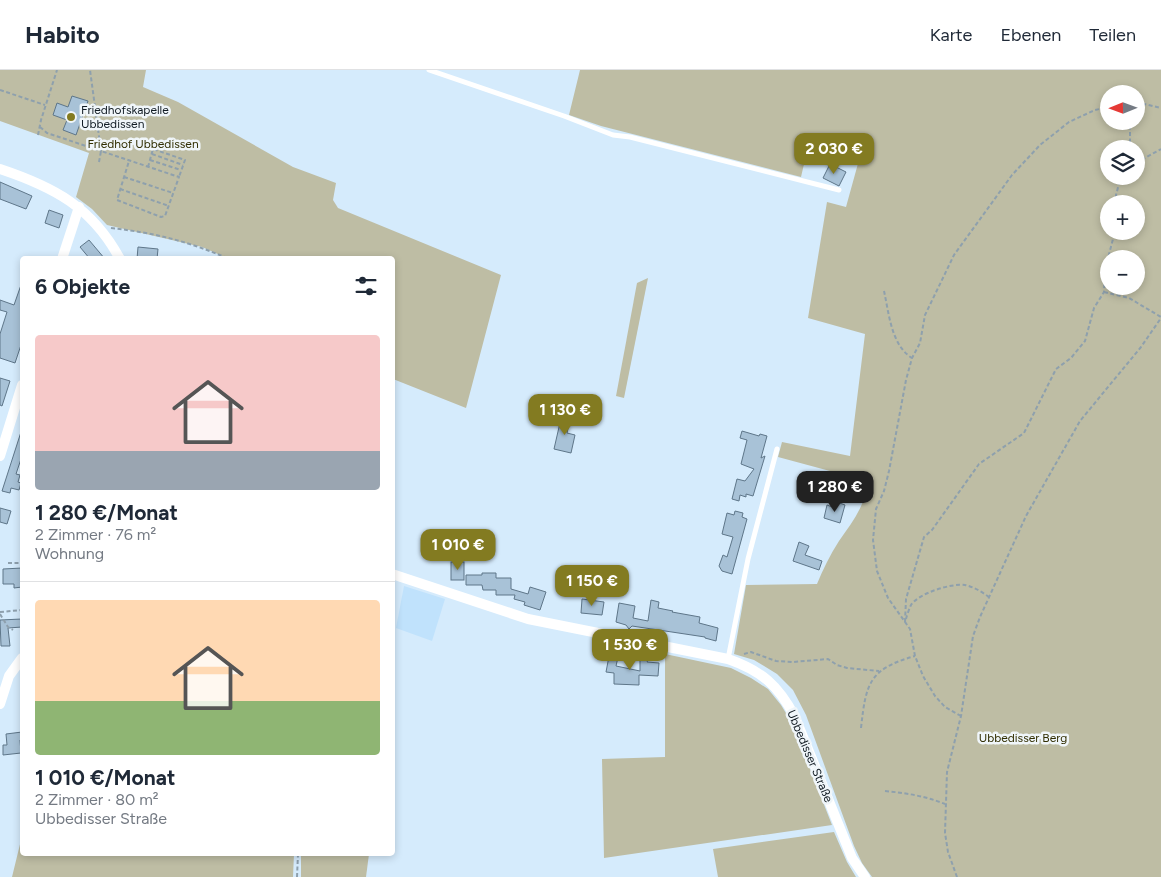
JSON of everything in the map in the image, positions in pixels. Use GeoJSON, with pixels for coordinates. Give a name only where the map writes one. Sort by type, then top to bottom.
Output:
{"type":"FeatureCollection","features":[{"type":"Feature","properties":{"kind":"street"},"geometry":{"type":"LineString","coordinates":[[0,169],[27,174],[79,207],[110,242],[118,256]]}},
{"type":"Feature","properties":{"kind":"street"},"geometry":{"type":"LineString","coordinates":[[63,256],[79,207]]}},
{"type":"Feature","properties":{"kind":"street"},"geometry":{"type":"LineString","coordinates":[[0,456],[20,391]]}},
{"type":"Feature","properties":{"kind":"street","name":"Ubbedisser Straße"},"geometry":{"type":"LineString","coordinates":[[395,575],[528,619],[728,659],[755,670],[773,684],[795,717],[852,858],[865,877]]}},
{"type":"Feature","properties":{"kind":"street"},"geometry":{"type":"LineString","coordinates":[[0,704],[3,684],[20,661]]}},
{"type":"Feature","properties":{"kind":"lane"},"geometry":{"type":"LineString","coordinates":[[429,70],[564,116],[614,136],[630,137],[839,190]]}},
{"type":"Feature","properties":{"kind":"lane"},"geometry":{"type":"LineString","coordinates":[[728,659],[748,559],[777,449]]}},
{"type":"Feature","properties":{"kind":"path"},"geometry":{"type":"LineString","coordinates":[[38,135],[57,70]]}},
{"type":"Feature","properties":{"kind":"path"},"geometry":{"type":"LineString","coordinates":[[90,70],[101,151],[99,162]]}},
{"type":"Feature","properties":{"kind":"path"},"geometry":{"type":"LineString","coordinates":[[0,90],[45,106]]}},
{"type":"Feature","properties":{"kind":"path"},"geometry":{"type":"LineString","coordinates":[[1145,104],[1161,108]]}},
{"type":"Feature","properties":{"kind":"path"},"geometry":{"type":"LineString","coordinates":[[961,716],[945,707],[935,696],[923,676],[915,656],[910,629],[888,598],[881,584],[877,571],[873,540],[876,509],[884,491],[912,358],[920,343],[925,315],[954,256],[1012,175],[1040,145],[1069,122],[1100,109]]}},
{"type":"Feature","properties":{"kind":"path"},"geometry":{"type":"LineString","coordinates":[[40,127],[47,133],[179,178]]}},
{"type":"Feature","properties":{"kind":"path"},"geometry":{"type":"LineString","coordinates":[[129,160],[117,198],[120,202],[161,217],[166,216],[185,160],[153,149],[148,167]]}},
{"type":"Feature","properties":{"kind":"path"},"geometry":{"type":"LineString","coordinates":[[1145,158],[1161,149]]}},
{"type":"Feature","properties":{"kind":"path"},"geometry":{"type":"LineString","coordinates":[[152,154],[183,165]]}},
{"type":"Feature","properties":{"kind":"path"},"geometry":{"type":"LineString","coordinates":[[150,160],[181,170]]}},
{"type":"Feature","properties":{"kind":"path"},"geometry":{"type":"LineString","coordinates":[[124,177],[173,194]]}},
{"type":"Feature","properties":{"kind":"path"},"geometry":{"type":"LineString","coordinates":[[120,189],[169,206]]}},
{"type":"Feature","properties":{"kind":"path"},"geometry":{"type":"LineString","coordinates":[[100,230],[109,228],[168,236],[222,256]]}},
{"type":"Feature","properties":{"kind":"path"},"geometry":{"type":"LineString","coordinates":[[884,291],[893,330],[906,354],[912,358]]}},
{"type":"Feature","properties":{"kind":"path"},"geometry":{"type":"LineString","coordinates":[[905,622],[906,599],[924,537],[932,530],[980,464],[1024,433],[1056,369],[1071,358],[1085,341],[1094,308],[1102,295]]}},
{"type":"Feature","properties":{"kind":"path"},"geometry":{"type":"LineString","coordinates":[[957,877],[948,852],[945,833],[947,772],[961,716],[973,636],[1026,516],[1080,421],[1141,347],[1161,318],[1129,298],[1116,295]]}},
{"type":"Feature","properties":{"kind":"path"},"geometry":{"type":"LineString","coordinates":[[8,563],[20,563]]}},
{"type":"Feature","properties":{"kind":"path"},"geometry":{"type":"LineString","coordinates":[[905,622],[912,604],[918,598],[939,589],[964,585],[978,590],[989,597]]}},
{"type":"Feature","properties":{"kind":"path"},"geometry":{"type":"LineString","coordinates":[[13,630],[8,627],[0,613],[20,610]]}},
{"type":"Feature","properties":{"kind":"path"},"geometry":{"type":"LineString","coordinates":[[751,652],[776,661],[793,662],[828,659],[837,665],[847,668],[879,671]]}},
{"type":"Feature","properties":{"kind":"path"},"geometry":{"type":"LineString","coordinates":[[861,728],[864,700],[870,682],[879,671],[896,661],[915,656]]}},
{"type":"Feature","properties":{"kind":"path"},"geometry":{"type":"LineString","coordinates":[[885,791],[928,796],[945,804]]}},
{"type":"Feature","properties":{"kind":"path"},"geometry":{"type":"LineString","coordinates":[[297,877],[298,856]]}},
{"type":"Feature","properties":{"kind":"shaded area"},"geometry":{"type":"Polygon","coordinates":[[[404,586],[445,599],[432,641],[396,628],[404,586]]]}},
{"type":"Feature","properties":{"kind":"green space","name":"Friedhof Ubbedissen"},"geometry":{"type":"Polygon","coordinates":[[[0,70],[146,70],[143,87],[178,102],[293,167],[336,183],[333,200],[338,208],[501,275],[466,408],[395,380],[395,256],[222,256],[202,247],[107,225],[92,209],[76,197],[89,153],[0,121],[0,70]]]}},
{"type":"Feature","properties":{"kind":"green space","name":"Ubbedisser Berg"},"geometry":{"type":"Polygon","coordinates":[[[580,70],[1161,70],[1161,877],[872,877],[862,863],[854,846],[806,715],[793,690],[777,674],[754,660],[734,654],[746,585],[817,584],[824,567],[858,513],[864,498],[867,481],[778,457],[782,442],[850,456],[865,334],[808,318],[827,202],[846,207],[862,149],[811,134],[801,177],[601,126],[569,115],[580,70]]]}},
{"type":"Feature","properties":{"kind":"green space"},"geometry":{"type":"Polygon","coordinates":[[[648,278],[624,398],[616,396],[637,283],[648,278]]]}},
{"type":"Feature","properties":{"kind":"green space"},"geometry":{"type":"Polygon","coordinates":[[[665,654],[731,668],[768,689],[792,723],[832,825],[604,858],[602,759],[665,757],[665,654]]]}},
{"type":"Feature","properties":{"kind":"green space"},"geometry":{"type":"Polygon","coordinates":[[[834,832],[856,877],[718,877],[713,849],[834,832]]]}},
{"type":"Feature","properties":{"kind":"green space"},"geometry":{"type":"Polygon","coordinates":[[[20,844],[20,856],[294,856],[293,877],[12,877],[20,844]]]}},
{"type":"Feature","properties":{"kind":"green space"},"geometry":{"type":"Polygon","coordinates":[[[301,856],[369,856],[366,877],[301,877],[301,856]]]}},
{"type":"Feature","properties":{"kind":"building","name":"Friedhofskapelle Ubbedissen"},"geometry":{"type":"Polygon","coordinates":[[[72,96],[88,101],[76,135],[63,130],[67,120],[53,115],[57,103],[68,107],[72,96]]]}},
{"type":"Feature","properties":{"kind":"building"},"geometry":{"type":"Polygon","coordinates":[[[830,164],[846,172],[839,186],[823,178],[830,164]]]}},
{"type":"Feature","properties":{"kind":"building"},"geometry":{"type":"Polygon","coordinates":[[[0,182],[32,196],[26,209],[0,199],[0,182]]]}},
{"type":"Feature","properties":{"kind":"building"},"geometry":{"type":"Polygon","coordinates":[[[49,210],[63,215],[59,228],[45,223],[49,210]]]}},
{"type":"Feature","properties":{"kind":"building"},"geometry":{"type":"Polygon","coordinates":[[[89,240],[102,256],[88,256],[80,247],[89,240]]]}},
{"type":"Feature","properties":{"kind":"building"},"geometry":{"type":"Polygon","coordinates":[[[138,247],[158,249],[157,256],[137,256],[138,247]]]}},
{"type":"Feature","properties":{"kind":"building"},"geometry":{"type":"Polygon","coordinates":[[[20,288],[20,348],[15,363],[0,358],[0,334],[7,312],[0,310],[0,300],[14,305],[20,288]]]}},
{"type":"Feature","properties":{"kind":"building"},"geometry":{"type":"Polygon","coordinates":[[[0,378],[10,381],[2,406],[0,405],[0,378]]]}},
{"type":"Feature","properties":{"kind":"building"},"geometry":{"type":"Polygon","coordinates":[[[562,414],[571,416],[567,433],[575,435],[571,453],[554,449],[562,414]]]}},
{"type":"Feature","properties":{"kind":"building"},"geometry":{"type":"Polygon","coordinates":[[[742,431],[759,436],[760,434],[767,436],[761,458],[765,456],[753,496],[746,494],[746,497],[740,495],[739,501],[732,499],[737,479],[745,481],[754,469],[741,464],[747,440],[740,438],[742,431]]]}},
{"type":"Feature","properties":{"kind":"building"},"geometry":{"type":"Polygon","coordinates":[[[20,435],[20,462],[16,474],[20,475],[18,482],[20,483],[19,490],[11,488],[10,493],[2,491],[20,435]]]}},
{"type":"Feature","properties":{"kind":"building"},"geometry":{"type":"Polygon","coordinates":[[[837,502],[845,505],[840,523],[824,518],[827,505],[835,508],[837,502]]]}},
{"type":"Feature","properties":{"kind":"building"},"geometry":{"type":"Polygon","coordinates":[[[0,508],[11,511],[7,524],[0,522],[0,508]]]}},
{"type":"Feature","properties":{"kind":"building"},"geometry":{"type":"Polygon","coordinates":[[[735,511],[743,513],[742,517],[747,519],[732,574],[722,571],[719,566],[723,555],[727,557],[733,537],[722,534],[727,513],[734,515],[735,511]]]}},
{"type":"Feature","properties":{"kind":"building"},"geometry":{"type":"Polygon","coordinates":[[[799,542],[809,546],[805,555],[822,561],[819,570],[793,561],[799,542]]]}},
{"type":"Feature","properties":{"kind":"building"},"geometry":{"type":"Polygon","coordinates":[[[451,562],[464,562],[464,580],[451,580],[451,562]]]}},
{"type":"Feature","properties":{"kind":"building"},"geometry":{"type":"Polygon","coordinates":[[[20,568],[20,587],[14,588],[14,584],[3,584],[3,569],[20,568]]]}},
{"type":"Feature","properties":{"kind":"building"},"geometry":{"type":"Polygon","coordinates":[[[482,573],[496,573],[496,578],[511,578],[511,589],[528,594],[530,587],[546,592],[540,610],[524,605],[525,602],[514,599],[515,595],[496,595],[496,590],[483,590],[482,585],[466,585],[466,575],[482,575],[482,573]]]}},
{"type":"Feature","properties":{"kind":"building"},"geometry":{"type":"Polygon","coordinates":[[[582,599],[604,602],[602,615],[581,613],[582,599]]]}},
{"type":"Feature","properties":{"kind":"building"},"geometry":{"type":"Polygon","coordinates":[[[651,600],[659,602],[658,608],[700,617],[699,623],[718,628],[716,641],[705,637],[632,626],[629,629],[626,625],[616,622],[619,603],[635,606],[633,618],[648,621],[651,600]]]}},
{"type":"Feature","properties":{"kind":"building"},"geometry":{"type":"Polygon","coordinates":[[[20,619],[20,627],[8,628],[10,646],[1,646],[0,620],[20,619]]]}},
{"type":"Feature","properties":{"kind":"building"},"geometry":{"type":"Polygon","coordinates":[[[610,651],[619,653],[616,666],[640,671],[640,660],[659,663],[658,676],[639,675],[639,685],[614,684],[614,673],[606,672],[610,651]]]}},
{"type":"Feature","properties":{"kind":"building"},"geometry":{"type":"Polygon","coordinates":[[[20,732],[20,753],[3,755],[3,745],[7,745],[6,734],[20,732]]]}},
{"type":"Feature","properties":{"kind":"place","name":"Friedhofskapelle Ubbedissen"},"geometry":{"type":"Point","coordinates":[71,117]}}]}
